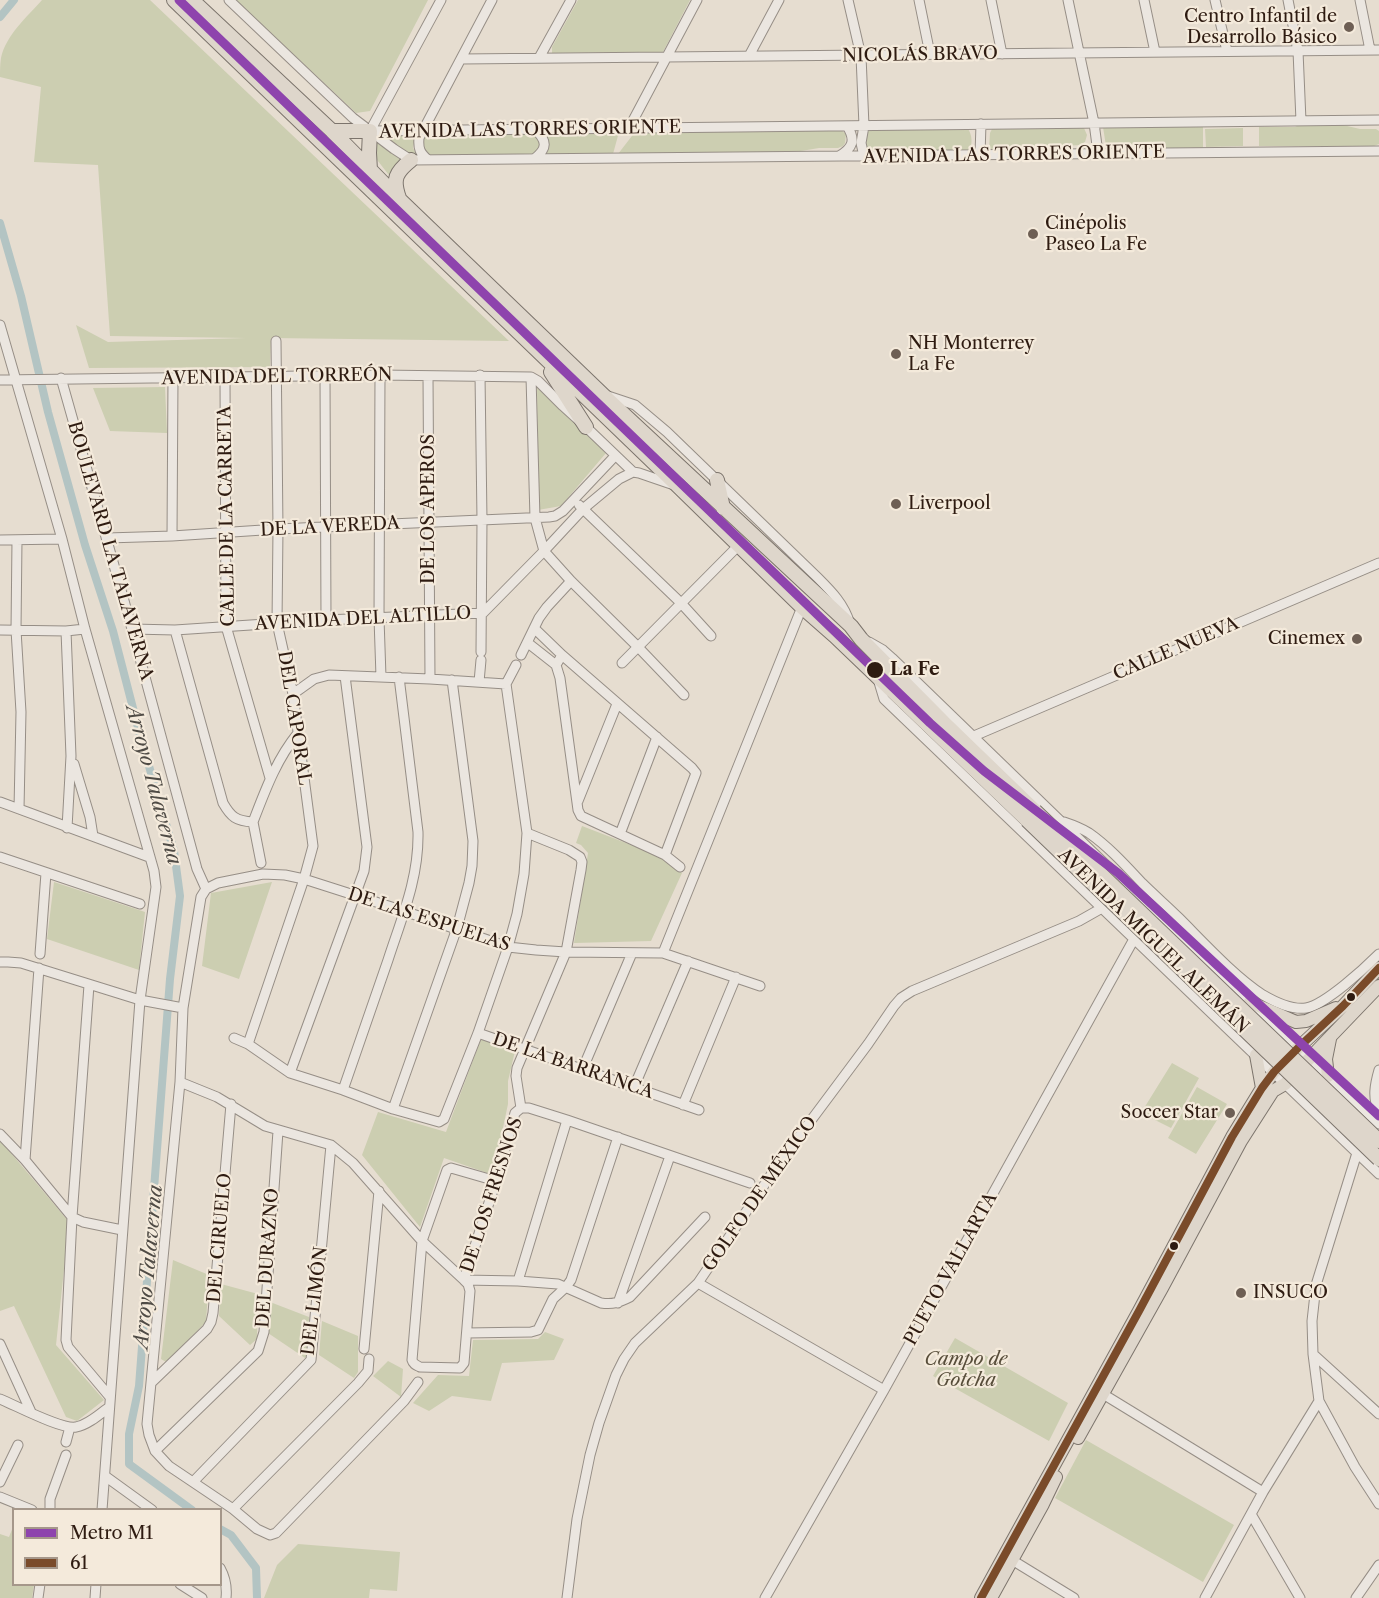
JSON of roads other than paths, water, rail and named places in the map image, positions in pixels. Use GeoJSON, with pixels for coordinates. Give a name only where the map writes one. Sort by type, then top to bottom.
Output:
{"type":"FeatureCollection","features":[{"type":"Feature","properties":{"kind":"highway","name":"AVENIDA MIGUEL ALEMÁN"},"geometry":{"type":"LineString","coordinates":[[174,0],[802,607],[1031,815],[1379,1141]]}},
{"type":"Feature","properties":{"kind":"highway","name":"AVENIDA MIGUEL ALEMÁN"},"geometry":{"type":"LineString","coordinates":[[192,0],[332,131],[400,200],[603,395],[851,626],[1031,815],[1379,1159]]}},
{"type":"Feature","properties":{"kind":"highway"},"geometry":{"type":"LineString","coordinates":[[332,131],[370,131],[370,170]]}},
{"type":"Feature","properties":{"kind":"highway"},"geometry":{"type":"LineString","coordinates":[[400,200],[395,184],[396,177],[401,168],[411,160]]}},
{"type":"Feature","properties":{"kind":"highway"},"geometry":{"type":"LineString","coordinates":[[538,352],[586,427]]}},
{"type":"Feature","properties":{"kind":"highway"},"geometry":{"type":"LineString","coordinates":[[717,480],[723,508]]}},
{"type":"Feature","properties":{"kind":"main road"},"geometry":{"type":"LineString","coordinates":[[981,1598],[1232,1137],[1262,1088],[1274,1072],[1379,968]]}},
{"type":"Feature","properties":{"kind":"main road"},"geometry":{"type":"LineString","coordinates":[[991,1598],[1241,1141],[1273,1091],[1285,1084],[1379,986]]}},
{"type":"Feature","properties":{"kind":"main road"},"geometry":{"type":"LineString","coordinates":[[1250,1002],[1296,1022],[1306,1021],[1343,1006]]}},
{"type":"Feature","properties":{"kind":"main road"},"geometry":{"type":"LineString","coordinates":[[1330,1037],[1326,1059],[1331,1079]]}},
{"type":"Feature","properties":{"kind":"main road"},"geometry":{"type":"LineString","coordinates":[[1256,1055],[1262,1088]]}},
{"type":"Feature","properties":{"kind":"street"},"geometry":{"type":"LineString","coordinates":[[229,0],[370,131],[441,0]]}},
{"type":"Feature","properties":{"kind":"street"},"geometry":{"type":"LineString","coordinates":[[428,160],[419,150],[419,138],[492,0]]}},
{"type":"Feature","properties":{"kind":"street"},"geometry":{"type":"LineString","coordinates":[[539,58],[572,0]]}},
{"type":"Feature","properties":{"kind":"street"},"geometry":{"type":"LineString","coordinates":[[630,128],[697,0]]}},
{"type":"Feature","properties":{"kind":"street"},"geometry":{"type":"LineString","coordinates":[[749,56],[779,0]]}},
{"type":"Feature","properties":{"kind":"street"},"geometry":{"type":"LineString","coordinates":[[848,0],[861,56],[864,126],[861,143],[863,152],[868,156]]}},
{"type":"Feature","properties":{"kind":"street"},"geometry":{"type":"LineString","coordinates":[[919,0],[930,54]]}},
{"type":"Feature","properties":{"kind":"street"},"geometry":{"type":"LineString","coordinates":[[991,0],[1002,54]]}},
{"type":"Feature","properties":{"kind":"street"},"geometry":{"type":"LineString","coordinates":[[1068,0],[1094,123],[1098,153]]}},
{"type":"Feature","properties":{"kind":"street"},"geometry":{"type":"LineString","coordinates":[[1144,0],[1155,52]]}},
{"type":"Feature","properties":{"kind":"street"},"geometry":{"type":"LineString","coordinates":[[1215,0],[1227,51]]}},
{"type":"Feature","properties":{"kind":"street"},"geometry":{"type":"LineString","coordinates":[[1288,0],[1298,51],[1301,121]]}},
{"type":"Feature","properties":{"kind":"street"},"geometry":{"type":"LineString","coordinates":[[1360,0],[1375,50]]}},
{"type":"Feature","properties":{"kind":"street","name":"NICOLÁS BRAVO"},"geometry":{"type":"LineString","coordinates":[[460,59],[1375,50]]}},
{"type":"Feature","properties":{"kind":"street","name":"AVENIDA LAS TORRES ORIENTE"},"geometry":{"type":"LineString","coordinates":[[370,131],[1377,121]]}},
{"type":"Feature","properties":{"kind":"street"},"geometry":{"type":"LineString","coordinates":[[980,155],[981,124]]}},
{"type":"Feature","properties":{"kind":"street"},"geometry":{"type":"LineString","coordinates":[[839,156],[851,145],[852,136],[847,126]]}},
{"type":"Feature","properties":{"kind":"street"},"geometry":{"type":"LineString","coordinates":[[534,159],[542,153],[544,148],[542,136],[535,129]]}},
{"type":"Feature","properties":{"kind":"street","name":"AVENIDA LAS TORRES ORIENTE"},"geometry":{"type":"LineString","coordinates":[[370,131],[411,160],[1379,151]]}},
{"type":"Feature","properties":{"kind":"street"},"geometry":{"type":"LineString","coordinates":[[1,329],[19,379],[85,629],[154,871],[156,886],[122,1230],[102,1508]]}},
{"type":"Feature","properties":{"kind":"street","name":"DEL CAPORAL"},"geometry":{"type":"LineString","coordinates":[[248,1044],[314,846],[293,694],[277,623],[276,341]]}},
{"type":"Feature","properties":{"kind":"street"},"geometry":{"type":"LineString","coordinates":[[380,375],[378,525],[381,677]]}},
{"type":"Feature","properties":{"kind":"street","name":"AVENIDA DEL TORREÓN"},"geometry":{"type":"LineString","coordinates":[[19,379],[380,375],[531,377]]}},
{"type":"Feature","properties":{"kind":"street"},"geometry":{"type":"LineString","coordinates":[[479,682],[483,613],[480,375]]}},
{"type":"Feature","properties":{"kind":"street"},"geometry":{"type":"LineString","coordinates":[[325,376],[326,620]]}},
{"type":"Feature","properties":{"kind":"street","name":"DE LOS APEROS"},"geometry":{"type":"LineString","coordinates":[[428,376],[430,679]]}},
{"type":"Feature","properties":{"kind":"street","name":"CALLE DE LA CARRETA"},"geometry":{"type":"LineString","coordinates":[[225,377],[226,626],[270,778]]}},
{"type":"Feature","properties":{"kind":"street"},"geometry":{"type":"LineString","coordinates":[[531,377],[538,381],[633,472],[678,486]]}},
{"type":"Feature","properties":{"kind":"street"},"geometry":{"type":"LineString","coordinates":[[531,377],[535,518],[544,551],[684,695]]}},
{"type":"Feature","properties":{"kind":"street","name":"BOULEVARD LA TALAVERNA"},"geometry":{"type":"LineString","coordinates":[[56,378],[106,538],[194,860],[206,889]]}},
{"type":"Feature","properties":{"kind":"street"},"geometry":{"type":"LineString","coordinates":[[172,536],[173,378]]}},
{"type":"Feature","properties":{"kind":"street"},"geometry":{"type":"LineString","coordinates":[[0,380],[19,379]]}},
{"type":"Feature","properties":{"kind":"street"},"geometry":{"type":"LineString","coordinates":[[603,395],[635,405],[667,432],[839,600],[847,612],[851,626]]}},
{"type":"Feature","properties":{"kind":"street","name":"DE LA VEREDA"},"geometry":{"type":"LineString","coordinates":[[106,538],[555,516],[574,500],[615,456]]}},
{"type":"Feature","properties":{"kind":"street","name":"AVENIDA DEL ALTILLO"},"geometry":{"type":"LineString","coordinates":[[132,629],[175,630],[483,613],[583,509],[619,479],[633,472]]}},
{"type":"Feature","properties":{"kind":"street"},"geometry":{"type":"LineString","coordinates":[[574,500],[681,603],[711,636]]}},
{"type":"Feature","properties":{"kind":"street"},"geometry":{"type":"LineString","coordinates":[[0,540],[62,539]]}},
{"type":"Feature","properties":{"kind":"street"},"geometry":{"type":"LineString","coordinates":[[17,540],[16,630],[21,712],[19,809]]}},
{"type":"Feature","properties":{"kind":"street"},"geometry":{"type":"LineString","coordinates":[[621,663],[739,545]]}},
{"type":"Feature","properties":{"kind":"street","name":"CALLE NUEVA"},"geometry":{"type":"LineString","coordinates":[[974,736],[1379,562]]}},
{"type":"Feature","properties":{"kind":"street"},"geometry":{"type":"LineString","coordinates":[[521,655],[546,607],[571,581]]}},
{"type":"Feature","properties":{"kind":"street"},"geometry":{"type":"LineString","coordinates":[[663,953],[802,607]]}},
{"type":"Feature","properties":{"kind":"street"},"geometry":{"type":"LineString","coordinates":[[534,628],[696,773],[665,855]]}},
{"type":"Feature","properties":{"kind":"street"},"geometry":{"type":"LineString","coordinates":[[0,630],[85,629]]}},
{"type":"Feature","properties":{"kind":"street"},"geometry":{"type":"LineString","coordinates":[[175,630],[223,803],[231,816],[242,822],[253,822]]}},
{"type":"Feature","properties":{"kind":"street"},"geometry":{"type":"LineString","coordinates":[[66,631],[71,756],[67,828]]}},
{"type":"Feature","properties":{"kind":"street"},"geometry":{"type":"LineString","coordinates":[[861,639],[883,650],[1061,821],[1198,944],[1263,994],[1297,1008],[1311,1007],[1321,1002],[1379,954]]}},
{"type":"Feature","properties":{"kind":"street"},"geometry":{"type":"LineString","coordinates":[[528,643],[556,665],[560,678],[577,804],[581,816],[665,855],[680,867]]}},
{"type":"Feature","properties":{"kind":"street"},"geometry":{"type":"LineString","coordinates":[[556,665],[562,655]]}},
{"type":"Feature","properties":{"kind":"street"},"geometry":{"type":"LineString","coordinates":[[478,1032],[508,946],[517,914],[524,874],[527,833],[506,684],[516,665]]}},
{"type":"Feature","properties":{"kind":"street"},"geometry":{"type":"LineString","coordinates":[[293,694],[314,679],[329,675],[506,684]]}},
{"type":"Feature","properties":{"kind":"street"},"geometry":{"type":"LineString","coordinates":[[290,1073],[364,871],[368,847],[345,676]]}},
{"type":"Feature","properties":{"kind":"street"},"geometry":{"type":"LineString","coordinates":[[343,1090],[405,911],[416,872],[418,832],[399,677]]}},
{"type":"Feature","properties":{"kind":"street"},"geometry":{"type":"LineString","coordinates":[[878,677],[885,699],[1379,1174]]}},
{"type":"Feature","properties":{"kind":"street"},"geometry":{"type":"LineString","coordinates":[[393,1108],[457,928],[470,883],[473,841],[452,680]]}},
{"type":"Feature","properties":{"kind":"street"},"geometry":{"type":"LineString","coordinates":[[577,804],[617,704]]}},
{"type":"Feature","properties":{"kind":"street"},"geometry":{"type":"LineString","coordinates":[[261,863],[253,822],[270,778],[285,749],[298,734]]}},
{"type":"Feature","properties":{"kind":"street"},"geometry":{"type":"LineString","coordinates":[[620,834],[657,737]]}},
{"type":"Feature","properties":{"kind":"street"},"geometry":{"type":"LineString","coordinates":[[71,756],[90,817],[93,836]]}},
{"type":"Feature","properties":{"kind":"street"},"geometry":{"type":"LineString","coordinates":[[0,802],[149,857]]}},
{"type":"Feature","properties":{"kind":"street","name":"DE LOS FRESNOS"},"geometry":{"type":"LineString","coordinates":[[422,1241],[412,1360],[416,1366],[420,1367],[462,1367],[468,1334],[470,1291],[464,1280],[515,1113],[521,1108],[517,1068],[566,952],[582,862],[580,857],[569,850],[527,833]]}},
{"type":"Feature","properties":{"kind":"street"},"geometry":{"type":"LineString","coordinates":[[0,857],[140,904]]}},
{"type":"Feature","properties":{"kind":"street"},"geometry":{"type":"LineString","coordinates":[[40,954],[46,873]]}},
{"type":"Feature","properties":{"kind":"street","name":"DE LAS ESPUELAS"},"geometry":{"type":"LineString","coordinates":[[206,889],[218,883],[263,874],[285,875],[405,911],[508,946],[566,952],[663,953],[760,986]]}},
{"type":"Feature","properties":{"kind":"street"},"geometry":{"type":"LineString","coordinates":[[206,889],[201,897],[180,1007],[180,1082],[147,1424],[149,1435],[156,1450],[169,1466],[233,1509],[257,1529],[270,1535],[285,1526],[404,1401],[418,1382]]}},
{"type":"Feature","properties":{"kind":"street","name":"GOLFO DE MÉXICO"},"geometry":{"type":"LineString","coordinates":[[567,1598],[590,1455],[598,1423],[624,1359],[635,1343],[698,1283],[777,1166],[894,1006],[912,991],[1079,921],[1102,908]]}},
{"type":"Feature","properties":{"kind":"street","name":"PUETO VALLARTA"},"geometry":{"type":"LineString","coordinates":[[765,1598],[884,1390],[1134,939]]}},
{"type":"Feature","properties":{"kind":"street"},"geometry":{"type":"LineString","coordinates":[[1198,944],[1250,1002],[1379,1124]]}},
{"type":"Feature","properties":{"kind":"street"},"geometry":{"type":"LineString","coordinates":[[583,1068],[632,953]]}},
{"type":"Feature","properties":{"kind":"street"},"geometry":{"type":"LineString","coordinates":[[634,1087],[688,961]]}},
{"type":"Feature","properties":{"kind":"street"},"geometry":{"type":"LineString","coordinates":[[0,962],[21,963],[145,1001],[180,1007]]}},
{"type":"Feature","properties":{"kind":"street"},"geometry":{"type":"LineString","coordinates":[[26,1160],[39,968]]}},
{"type":"Feature","properties":{"kind":"street"},"geometry":{"type":"LineString","coordinates":[[683,1105],[736,977]]}},
{"type":"Feature","properties":{"kind":"street"},"geometry":{"type":"LineString","coordinates":[[89,985],[72,1217],[66,1340],[68,1347],[110,1397]]}},
{"type":"Feature","properties":{"kind":"street"},"geometry":{"type":"LineString","coordinates":[[1242,1043],[1257,1045],[1262,1042],[1266,1032],[1263,1014]]}},
{"type":"Feature","properties":{"kind":"street","name":"DE LA BARRANCA"},"geometry":{"type":"LineString","coordinates":[[234,1038],[248,1044],[290,1073],[439,1122],[442,1121],[478,1032],[699,1110]]}},
{"type":"Feature","properties":{"kind":"street"},"geometry":{"type":"LineString","coordinates":[[1379,1070],[1374,1091],[1379,1112]]}},
{"type":"Feature","properties":{"kind":"street"},"geometry":{"type":"LineString","coordinates":[[1312,1108],[1313,1096],[1331,1079]]}},
{"type":"Feature","properties":{"kind":"street"},"geometry":{"type":"LineString","coordinates":[[180,1082],[231,1104],[265,1126],[331,1146],[353,1163],[422,1241],[464,1280],[558,1284],[601,1303],[618,1303],[630,1297],[705,1217]]}},
{"type":"Feature","properties":{"kind":"street","name":"DEL CIRUELO"},"geometry":{"type":"LineString","coordinates":[[151,1383],[207,1329],[211,1322],[231,1104]]}},
{"type":"Feature","properties":{"kind":"street"},"geometry":{"type":"LineString","coordinates":[[521,1108],[529,1108],[567,1120],[750,1183]]}},
{"type":"Feature","properties":{"kind":"street"},"geometry":{"type":"LineString","coordinates":[[518,1281],[567,1120]]}},
{"type":"Feature","properties":{"kind":"street","name":"DEL DURAZNO"},"geometry":{"type":"LineString","coordinates":[[156,1450],[258,1351],[264,1332],[278,1131]]}},
{"type":"Feature","properties":{"kind":"street"},"geometry":{"type":"LineString","coordinates":[[0,1134],[26,1160],[72,1217],[83,1222],[122,1230]]}},
{"type":"Feature","properties":{"kind":"street"},"geometry":{"type":"LineString","coordinates":[[468,1334],[538,1330],[555,1296],[566,1287],[570,1280],[618,1137]]}},
{"type":"Feature","properties":{"kind":"street","name":"DEL LIMÓN"},"geometry":{"type":"LineString","coordinates":[[193,1482],[311,1360],[331,1146]]}},
{"type":"Feature","properties":{"kind":"street"},"geometry":{"type":"LineString","coordinates":[[1357,1154],[1316,1285],[1312,1321],[1313,1354],[1319,1401],[1355,1467],[1379,1504]]}},
{"type":"Feature","properties":{"kind":"street"},"geometry":{"type":"LineString","coordinates":[[618,1303],[670,1155]]}},
{"type":"Feature","properties":{"kind":"street"},"geometry":{"type":"LineString","coordinates":[[422,1241],[448,1169],[496,1181]]}},
{"type":"Feature","properties":{"kind":"street"},"geometry":{"type":"LineString","coordinates":[[364,1349],[379,1191]]}},
{"type":"Feature","properties":{"kind":"street"},"geometry":{"type":"LineString","coordinates":[[698,1283],[884,1390]]}},
{"type":"Feature","properties":{"kind":"street"},"geometry":{"type":"LineString","coordinates":[[0,1344],[31,1412]]}},
{"type":"Feature","properties":{"kind":"street"},"geometry":{"type":"LineString","coordinates":[[1313,1354],[1379,1414]]}},
{"type":"Feature","properties":{"kind":"street"},"geometry":{"type":"LineString","coordinates":[[233,1509],[358,1383],[368,1371],[369,1359]]}},
{"type":"Feature","properties":{"kind":"street"},"geometry":{"type":"LineString","coordinates":[[1103,1394],[1263,1492]]}},
{"type":"Feature","properties":{"kind":"street"},"geometry":{"type":"LineString","coordinates":[[0,1399],[70,1427],[79,1427],[110,1407]]}},
{"type":"Feature","properties":{"kind":"street"},"geometry":{"type":"LineString","coordinates":[[1205,1598],[1263,1492],[1319,1401]]}},
{"type":"Feature","properties":{"kind":"street"},"geometry":{"type":"LineString","coordinates":[[66,1442],[70,1427]]}},
{"type":"Feature","properties":{"kind":"street"},"geometry":{"type":"LineString","coordinates":[[0,1482],[18,1445]]}},
{"type":"Feature","properties":{"kind":"street"},"geometry":{"type":"LineString","coordinates":[[50,1508],[66,1455]]}},
{"type":"Feature","properties":{"kind":"street"},"geometry":{"type":"LineString","coordinates":[[105,1476],[151,1508]]}},
{"type":"Feature","properties":{"kind":"street"},"geometry":{"type":"LineString","coordinates":[[0,1497],[29,1508]]}},
{"type":"Feature","properties":{"kind":"street"},"geometry":{"type":"LineString","coordinates":[[1251,1514],[1300,1598]]}},
{"type":"Feature","properties":{"kind":"street"},"geometry":{"type":"LineString","coordinates":[[1012,1560],[1074,1598]]}},
{"type":"Feature","properties":{"kind":"street"},"geometry":{"type":"LineString","coordinates":[[1356,1598],[1379,1565]]}},
{"type":"Feature","properties":{"kind":"street"},"geometry":{"type":"LineString","coordinates":[[222,1571],[226,1598]]}},
{"type":"Feature","properties":{"kind":"street"},"geometry":{"type":"LineString","coordinates":[[183,1586],[202,1598]]}},
{"type":"Feature","properties":{"kind":"waterway","name":"Arroyo Talaverna"},"geometry":{"type":"LineString","coordinates":[[0,17],[14,0]]}},
{"type":"Feature","properties":{"kind":"waterway","name":"Arroyo Talaverna"},"geometry":{"type":"LineString","coordinates":[[0,223],[21,296],[48,412],[85,545],[113,631],[141,739],[174,851],[180,896],[170,979],[139,1386],[129,1434],[129,1464],[189,1508]]}},
{"type":"Feature","properties":{"kind":"waterway","name":"Arroyo Talaverna"},"geometry":{"type":"LineString","coordinates":[[222,1530],[231,1535],[256,1568],[257,1598]]}},
{"type":"Feature","properties":{"kind":"metro line","name":"M1"},"geometry":{"type":"LineString","coordinates":[[179,0],[930,723],[984,771],[1118,873],[1379,1116]]}},
{"type":"Feature","properties":{"kind":"place","name":"Centro Infantil de Desarrollo Básico"},"geometry":{"type":"Point","coordinates":[1349,27]}},
{"type":"Feature","properties":{"kind":"place","name":"Cinépolis Paseo La Fe"},"geometry":{"type":"Point","coordinates":[1033,234]}},
{"type":"Feature","properties":{"kind":"place","name":"NH Monterrey La Fe"},"geometry":{"type":"Point","coordinates":[896,354]}},
{"type":"Feature","properties":{"kind":"place","name":"Liverpool"},"geometry":{"type":"Point","coordinates":[896,504]}},
{"type":"Feature","properties":{"kind":"place","name":"Cinemex"},"geometry":{"type":"Point","coordinates":[1357,639]}},
{"type":"Feature","properties":{"kind":"place","name":"La Fe"},"geometry":{"type":"Point","coordinates":[875,670]}},
{"type":"Feature","properties":{"kind":"place","name":"Soccer Star"},"geometry":{"type":"Point","coordinates":[1230,1113]}},
{"type":"Feature","properties":{"kind":"place","name":"INSUCO"},"geometry":{"type":"Point","coordinates":[1241,1293]}},
{"type":"Feature","properties":{"kind":"park label","name":"Campo de Gotcha"},"geometry":{"type":"Point","coordinates":[966,1370]}}]}
